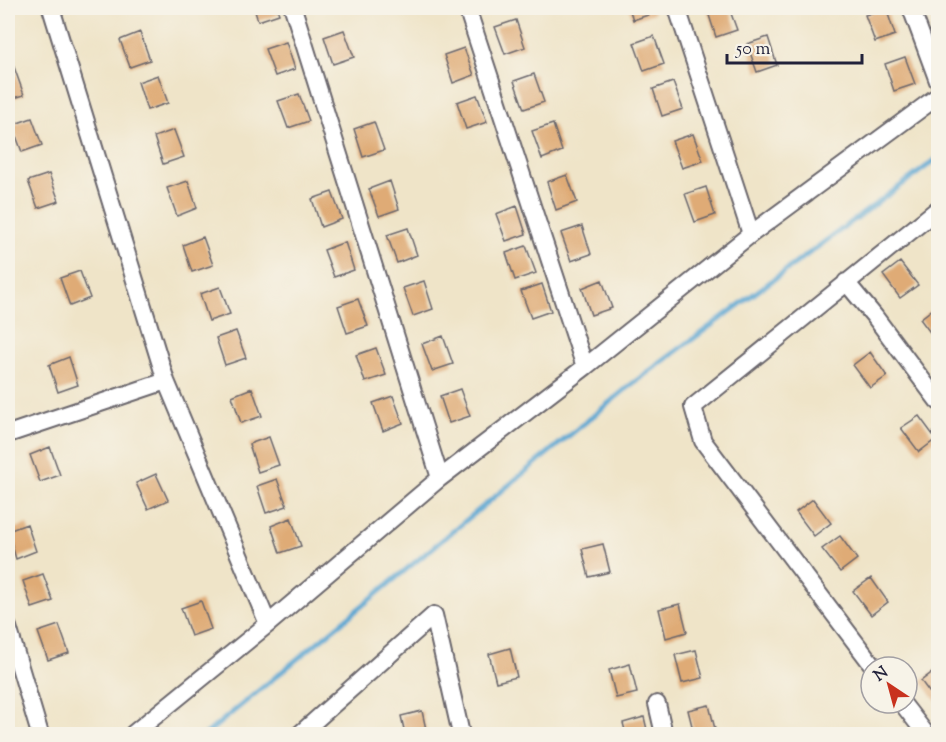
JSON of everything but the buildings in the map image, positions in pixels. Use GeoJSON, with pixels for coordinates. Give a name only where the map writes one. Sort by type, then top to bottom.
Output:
{"type":"FeatureCollection","features":[{"type":"Feature","properties":{"kind":"street"},"geometry":{"type":"LineString","coordinates":[[51,8],[166,381],[268,624]]}},
{"type":"Feature","properties":{"kind":"street"},"geometry":{"type":"LineString","coordinates":[[293,8],[440,478]]}},
{"type":"Feature","properties":{"kind":"street"},"geometry":{"type":"LineString","coordinates":[[467,8],[585,367]]}},
{"type":"Feature","properties":{"kind":"street"},"geometry":{"type":"LineString","coordinates":[[677,8],[751,234]]}},
{"type":"Feature","properties":{"kind":"street"},"geometry":{"type":"LineString","coordinates":[[911,8],[939,81]]}},
{"type":"Feature","properties":{"kind":"street"},"geometry":{"type":"LineString","coordinates":[[133,735],[440,478],[585,367],[751,234],[939,96]]}},
{"type":"Feature","properties":{"kind":"street"},"geometry":{"type":"LineString","coordinates":[[865,655],[703,441],[693,407],[939,209]]}},
{"type":"Feature","properties":{"kind":"street"},"geometry":{"type":"LineString","coordinates":[[846,282],[939,401]]}},
{"type":"Feature","properties":{"kind":"street"},"geometry":{"type":"LineString","coordinates":[[8,434],[166,381]]}},
{"type":"Feature","properties":{"kind":"street"},"geometry":{"type":"LineString","coordinates":[[300,735],[434,615],[461,735]]}},
{"type":"Feature","properties":{"kind":"street"},"geometry":{"type":"LineString","coordinates":[[8,627],[40,735]]}},
{"type":"Feature","properties":{"kind":"street"},"geometry":{"type":"LineString","coordinates":[[657,704],[664,735]]}},
{"type":"Feature","properties":{"kind":"street"},"geometry":{"type":"LineString","coordinates":[[911,715],[926,735]]}},
{"type":"Feature","properties":{"kind":"waterway"},"geometry":{"type":"LineString","coordinates":[[206,734],[632,384],[938,158]]}}]}
